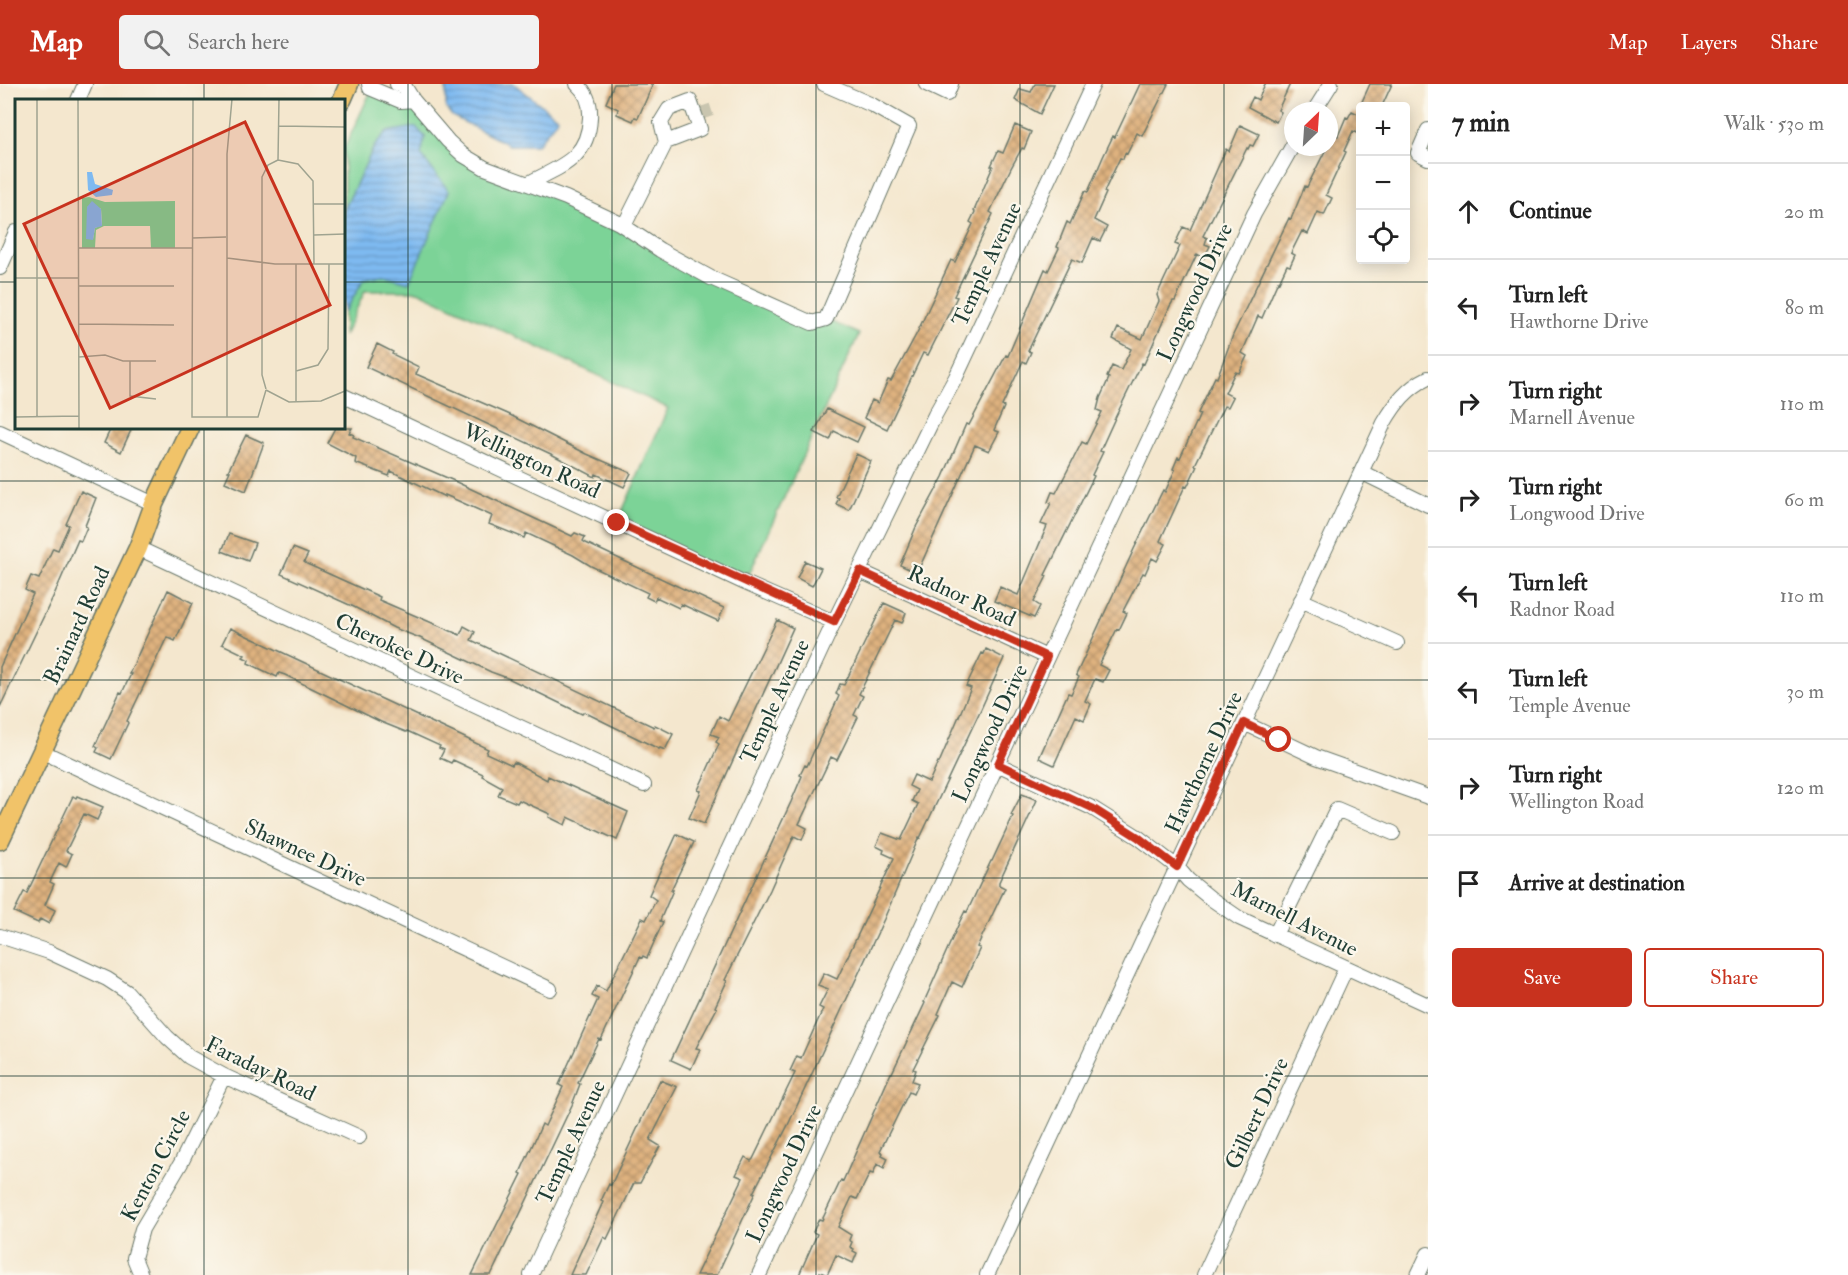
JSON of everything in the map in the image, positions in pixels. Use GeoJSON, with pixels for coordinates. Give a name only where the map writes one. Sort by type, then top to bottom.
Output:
{"type":"FeatureCollection","features":[{"type":"Feature","properties":{"kind":"main road"},"geometry":{"type":"LineString","coordinates":[[342,99],[349,84]]}},
{"type":"Feature","properties":{"kind":"main road","name":"Brainard Road"},"geometry":{"type":"LineString","coordinates":[[0,840],[138,548],[154,504],[190,429]]}},
{"type":"Feature","properties":{"kind":"street"},"geometry":{"type":"LineString","coordinates":[[78,99],[85,84]]}},
{"type":"Feature","properties":{"kind":"street"},"geometry":{"type":"LineString","coordinates":[[369,84],[370,88],[401,101],[413,100]]}},
{"type":"Feature","properties":{"kind":"street"},"geometry":{"type":"LineString","coordinates":[[397,84],[405,87],[413,100],[448,141],[463,155],[485,168],[566,198],[624,226],[660,250],[722,283],[812,323],[826,319],[909,126],[873,105],[824,84]]}},
{"type":"Feature","properties":{"kind":"street"},"geometry":{"type":"LineString","coordinates":[[529,183],[568,163],[580,152],[588,138],[591,115],[588,97],[577,84]]}},
{"type":"Feature","properties":{"kind":"street"},"geometry":{"type":"LineString","coordinates":[[588,97],[597,84]]}},
{"type":"Feature","properties":{"kind":"street"},"geometry":{"type":"LineString","coordinates":[[926,84],[947,94],[951,84]]}},
{"type":"Feature","properties":{"kind":"street","name":"Temple Avenue"},"geometry":{"type":"LineString","coordinates":[[531,1275],[834,622],[935,415],[956,377],[1093,84]]}},
{"type":"Feature","properties":{"kind":"street"},"geometry":{"type":"LineString","coordinates":[[1320,102],[1331,84]]}},
{"type":"Feature","properties":{"kind":"street"},"geometry":{"type":"LineString","coordinates":[[624,226],[666,142],[700,114],[669,109],[661,122],[666,142]]}},
{"type":"Feature","properties":{"kind":"street"},"geometry":{"type":"LineString","coordinates":[[1428,130],[1418,153],[1428,158]]}},
{"type":"Feature","properties":{"kind":"street","name":"Longwood Drive"},"geometry":{"type":"LineString","coordinates":[[759,1275],[1254,214],[1287,156]]}},
{"type":"Feature","properties":{"kind":"street"},"geometry":{"type":"LineString","coordinates":[[0,268],[15,234]]}},
{"type":"Feature","properties":{"kind":"street","name":"Hawthorne Drive"},"geometry":{"type":"LineString","coordinates":[[987,1275],[1393,406],[1413,385],[1428,378]]}},
{"type":"Feature","properties":{"kind":"street","name":"Wellington Road"},"geometry":{"type":"LineString","coordinates":[[345,396],[745,583],[834,622]]}},
{"type":"Feature","properties":{"kind":"street"},"geometry":{"type":"LineString","coordinates":[[0,432],[154,504]]}},
{"type":"Feature","properties":{"kind":"street"},"geometry":{"type":"LineString","coordinates":[[1361,472],[1428,505]]}},
{"type":"Feature","properties":{"kind":"street","name":"Cherokee Drive"},"geometry":{"type":"LineString","coordinates":[[138,548],[644,785]]}},
{"type":"Feature","properties":{"kind":"street","name":"Radnor Road"},"geometry":{"type":"LineString","coordinates":[[860,571],[1047,657]]}},
{"type":"Feature","properties":{"kind":"street"},"geometry":{"type":"LineString","coordinates":[[1302,600],[1397,643]]}},
{"type":"Feature","properties":{"kind":"street"},"geometry":{"type":"LineString","coordinates":[[1244,723],[1316,756],[1428,797]]}},
{"type":"Feature","properties":{"kind":"street","name":"Shawnee Drive"},"geometry":{"type":"LineString","coordinates":[[43,752],[550,989]]}},
{"type":"Feature","properties":{"kind":"street","name":"Marnell Avenue"},"geometry":{"type":"LineString","coordinates":[[998,764],[1092,808],[1138,837],[1177,867],[1188,880],[1210,898],[1239,918],[1428,1005]]}},
{"type":"Feature","properties":{"kind":"street"},"geometry":{"type":"LineString","coordinates":[[1275,934],[1336,809],[1393,833]]}},
{"type":"Feature","properties":{"kind":"street","name":"Faraday Road"},"geometry":{"type":"LineString","coordinates":[[0,936],[49,952],[107,979],[127,992],[167,1038],[189,1057],[224,1076],[359,1137]]}},
{"type":"Feature","properties":{"kind":"street","name":"Gilbert Drive"},"geometry":{"type":"LineString","coordinates":[[1204,1275],[1346,968]]}},
{"type":"Feature","properties":{"kind":"street","name":"Kenton Circle"},"geometry":{"type":"LineString","coordinates":[[141,1275],[134,1258],[142,1229],[182,1163],[224,1076]]}},
{"type":"Feature","properties":{"kind":"street"},"geometry":{"type":"LineString","coordinates":[[1418,1275],[1428,1254]]}},
{"type":"Feature","properties":{"kind":"green space"},"geometry":{"type":"Polygon","coordinates":[[[372,89],[413,100],[463,155],[529,183],[812,323],[826,319],[859,334],[745,583],[617,523],[668,408],[418,291],[365,291],[345,334],[345,311],[364,279],[383,275],[425,137],[374,147],[345,208],[345,147],[372,89]]]}},
{"type":"Feature","properties":{"kind":"water"},"geometry":{"type":"Polygon","coordinates":[[[446,84],[514,84],[558,118],[537,145],[509,145],[452,116],[446,108],[446,84]]]}},
{"type":"Feature","properties":{"kind":"water"},"geometry":{"type":"Polygon","coordinates":[[[416,127],[425,137],[421,155],[449,191],[409,282],[383,275],[364,279],[345,311],[345,208],[374,147],[386,132],[416,127]]]}},
{"type":"Feature","properties":{"kind":"building"},"geometry":{"type":"Polygon","coordinates":[[[614,84],[653,84],[638,118],[635,117],[633,121],[617,114],[618,109],[606,103],[614,84]]]}},
{"type":"Feature","properties":{"kind":"building"},"geometry":{"type":"Polygon","coordinates":[[[1035,84],[1054,84],[1040,114],[1015,100],[1020,89],[1031,92],[1035,84]]]}},
{"type":"Feature","properties":{"kind":"building"},"geometry":{"type":"Polygon","coordinates":[[[1140,84],[1168,84],[1142,136],[1137,133],[1127,154],[1125,153],[1123,159],[1120,158],[1104,192],[1106,193],[1094,220],[1107,227],[1100,241],[1093,238],[1082,263],[1072,259],[1028,351],[1031,352],[1026,363],[1023,361],[1002,406],[1004,407],[994,430],[999,432],[989,451],[975,445],[917,573],[900,565],[966,424],[969,425],[1006,355],[1008,356],[1045,269],[1048,271],[1059,248],[1057,247],[1067,222],[1070,224],[1085,191],[1088,192],[1140,84]]]}},
{"type":"Feature","properties":{"kind":"building"},"geometry":{"type":"Polygon","coordinates":[[[1265,84],[1290,84],[1278,110],[1281,112],[1276,122],[1248,107],[1253,97],[1258,100],[1265,84]]]}},
{"type":"Feature","properties":{"kind":"building"},"geometry":{"type":"Polygon","coordinates":[[[1370,84],[1392,84],[1384,102],[1362,102],[1370,84]]]}},
{"type":"Feature","properties":{"kind":"building"},"geometry":{"type":"Polygon","coordinates":[[[1352,111],[1356,113],[1356,132],[1353,131],[1326,195],[1332,198],[1324,215],[1318,212],[1308,234],[1302,231],[1291,253],[1295,255],[1290,266],[1287,265],[1278,281],[1262,318],[1258,316],[1242,353],[1247,356],[1239,373],[1235,372],[1225,393],[1233,397],[1228,407],[1224,406],[1195,465],[1197,466],[1187,487],[1185,486],[1160,541],[1166,544],[1157,561],[1152,558],[1145,574],[1143,573],[1138,582],[1123,611],[1127,613],[1099,665],[1109,670],[1103,682],[1095,679],[1085,701],[1091,704],[1084,720],[1076,716],[1054,765],[1039,758],[1068,693],[1071,694],[1079,677],[1076,675],[1134,549],[1163,490],[1165,492],[1178,457],[1180,458],[1200,414],[1198,413],[1215,377],[1217,378],[1233,335],[1289,218],[1291,219],[1305,186],[1307,187],[1322,156],[1338,156],[1338,136],[1346,117],[1348,118],[1352,111]]]}},
{"type":"Feature","properties":{"kind":"building"},"geometry":{"type":"Polygon","coordinates":[[[1015,125],[1031,132],[1024,149],[1022,148],[1011,168],[990,212],[993,214],[954,296],[957,297],[928,355],[923,353],[887,429],[864,418],[872,400],[878,403],[888,380],[891,381],[917,333],[951,260],[955,262],[973,224],[970,222],[993,166],[991,166],[998,151],[1003,153],[1015,125]]]}},
{"type":"Feature","properties":{"kind":"building"},"geometry":{"type":"Polygon","coordinates":[[[1240,125],[1259,134],[1253,146],[1250,145],[1247,148],[1203,236],[1207,238],[1205,244],[1210,246],[1204,258],[1197,254],[1115,418],[1100,451],[1103,452],[1092,475],[1094,476],[1034,602],[1040,606],[1034,618],[994,601],[1000,587],[1018,595],[1047,526],[1041,524],[1051,503],[1048,502],[1052,492],[1056,493],[1082,442],[1086,444],[1102,412],[1097,410],[1112,366],[1121,370],[1131,349],[1113,339],[1118,328],[1142,339],[1159,301],[1157,295],[1180,246],[1175,244],[1183,227],[1190,230],[1226,149],[1229,151],[1240,125]]]}},
{"type":"Feature","properties":{"kind":"building"},"geometry":{"type":"Polygon","coordinates":[[[377,344],[419,367],[416,374],[508,414],[587,454],[631,473],[624,487],[596,474],[595,477],[366,367],[377,344]]]}},
{"type":"Feature","properties":{"kind":"building"},"geometry":{"type":"Polygon","coordinates":[[[827,409],[864,427],[857,442],[834,431],[830,440],[814,432],[827,409]]]}},
{"type":"Feature","properties":{"kind":"building"},"geometry":{"type":"Polygon","coordinates":[[[352,428],[349,433],[354,435],[353,437],[572,536],[575,533],[585,537],[583,541],[586,543],[724,608],[718,621],[681,604],[679,608],[656,597],[654,601],[646,597],[648,593],[573,555],[526,533],[524,538],[489,524],[492,516],[391,471],[389,476],[355,463],[356,458],[327,443],[334,429],[352,428]]]}},
{"type":"Feature","properties":{"kind":"building"},"geometry":{"type":"Polygon","coordinates":[[[111,429],[132,429],[121,452],[104,443],[111,429]]]}},
{"type":"Feature","properties":{"kind":"building"},"geometry":{"type":"Polygon","coordinates":[[[246,435],[264,443],[246,491],[225,482],[246,435]]]}},
{"type":"Feature","properties":{"kind":"building"},"geometry":{"type":"Polygon","coordinates":[[[856,454],[871,461],[849,510],[836,504],[839,498],[836,497],[856,454]]]}},
{"type":"Feature","properties":{"kind":"building"},"geometry":{"type":"Polygon","coordinates":[[[81,491],[96,498],[85,526],[87,527],[81,541],[78,540],[0,707],[0,667],[33,594],[25,590],[31,576],[39,579],[53,548],[58,550],[69,525],[66,524],[81,491]]]}},
{"type":"Feature","properties":{"kind":"building"},"geometry":{"type":"Polygon","coordinates":[[[229,534],[255,543],[248,561],[222,551],[229,534]]]}},
{"type":"Feature","properties":{"kind":"building"},"geometry":{"type":"Polygon","coordinates":[[[293,548],[308,554],[304,562],[307,564],[380,597],[379,600],[460,635],[464,626],[475,632],[471,640],[673,734],[665,750],[394,628],[281,574],[293,548]]]}},
{"type":"Feature","properties":{"kind":"building"},"geometry":{"type":"Polygon","coordinates":[[[805,561],[821,568],[812,586],[797,578],[805,561]]]}},
{"type":"Feature","properties":{"kind":"building"},"geometry":{"type":"Polygon","coordinates":[[[168,590],[193,603],[175,641],[167,637],[111,759],[96,752],[98,748],[95,746],[131,674],[129,674],[168,590]]]}},
{"type":"Feature","properties":{"kind":"building"},"geometry":{"type":"Polygon","coordinates":[[[884,603],[906,613],[902,623],[895,620],[859,694],[863,696],[854,715],[858,717],[837,760],[831,757],[799,824],[807,828],[802,840],[794,836],[725,980],[727,981],[715,1007],[717,1008],[696,1048],[700,1049],[691,1069],[671,1060],[791,802],[802,776],[800,775],[805,765],[807,766],[839,696],[836,694],[840,684],[844,685],[884,603]]]}},
{"type":"Feature","properties":{"kind":"building"},"geometry":{"type":"Polygon","coordinates":[[[777,620],[793,628],[704,824],[689,818],[701,791],[698,790],[719,744],[716,742],[719,737],[711,734],[719,716],[728,721],[777,620]]]}},
{"type":"Feature","properties":{"kind":"building"},"geometry":{"type":"Polygon","coordinates":[[[230,628],[488,749],[486,753],[512,765],[514,762],[547,780],[548,776],[628,812],[617,840],[568,817],[565,825],[549,817],[550,814],[519,800],[517,803],[498,795],[502,787],[482,776],[483,774],[453,760],[451,763],[440,758],[444,750],[439,748],[440,746],[381,722],[285,675],[279,673],[277,677],[248,663],[249,660],[243,657],[245,655],[222,644],[230,628]]]}},
{"type":"Feature","properties":{"kind":"building"},"geometry":{"type":"Polygon","coordinates":[[[986,649],[1004,658],[919,837],[884,919],[788,1125],[753,1193],[755,1193],[717,1275],[696,1275],[743,1178],[736,1175],[745,1157],[751,1161],[753,1159],[795,1073],[790,1071],[797,1056],[801,1058],[823,1009],[819,1007],[828,989],[818,985],[824,973],[837,979],[894,858],[883,853],[884,850],[876,846],[882,833],[901,840],[918,804],[912,801],[917,790],[909,786],[914,775],[929,782],[971,688],[966,686],[986,649]]]}},
{"type":"Feature","properties":{"kind":"building"},"geometry":{"type":"Polygon","coordinates":[[[1022,794],[1037,800],[999,882],[999,885],[1005,888],[977,947],[980,948],[962,987],[952,982],[938,1014],[940,1015],[913,1069],[916,1070],[912,1081],[918,1083],[913,1094],[909,1092],[880,1151],[888,1158],[884,1168],[877,1164],[857,1199],[852,1197],[838,1227],[851,1235],[850,1247],[857,1253],[853,1263],[836,1255],[827,1275],[820,1272],[819,1275],[799,1275],[817,1234],[813,1232],[819,1219],[822,1220],[841,1180],[843,1181],[960,921],[965,911],[967,912],[992,861],[1022,794]]]}},
{"type":"Feature","properties":{"kind":"building"},"geometry":{"type":"Polygon","coordinates":[[[73,796],[103,807],[97,820],[84,814],[66,851],[72,854],[66,867],[59,863],[50,882],[54,884],[45,905],[55,910],[49,924],[40,919],[38,923],[14,912],[24,892],[27,893],[73,796]]]}},
{"type":"Feature","properties":{"kind":"building"},"geometry":{"type":"Polygon","coordinates":[[[677,834],[694,842],[671,890],[673,890],[660,921],[663,922],[647,958],[640,957],[601,1040],[599,1039],[578,1083],[580,1084],[572,1105],[491,1275],[472,1275],[522,1174],[520,1173],[542,1124],[545,1126],[563,1087],[559,1085],[598,999],[592,996],[597,986],[606,991],[642,918],[646,920],[656,900],[649,895],[677,834]]]}},
{"type":"Feature","properties":{"kind":"building"},"geometry":{"type":"Polygon","coordinates":[[[660,1080],[677,1087],[650,1140],[660,1146],[640,1183],[634,1183],[607,1239],[604,1237],[586,1275],[570,1275],[603,1202],[601,1201],[609,1184],[611,1185],[660,1080]]]}},
{"type":"Feature","properties":{"kind":"tunnel"},"geometry":{"type":"LineString","coordinates":[[703,106],[707,118]]}},
{"type":"Feature","properties":{"kind":"route"},"geometry":{"type":"LineString","coordinates":[[617,523],[834,622],[860,571],[1047,657],[998,764],[1092,808],[1138,837],[1177,867],[1244,723],[1279,740]]}}]}
